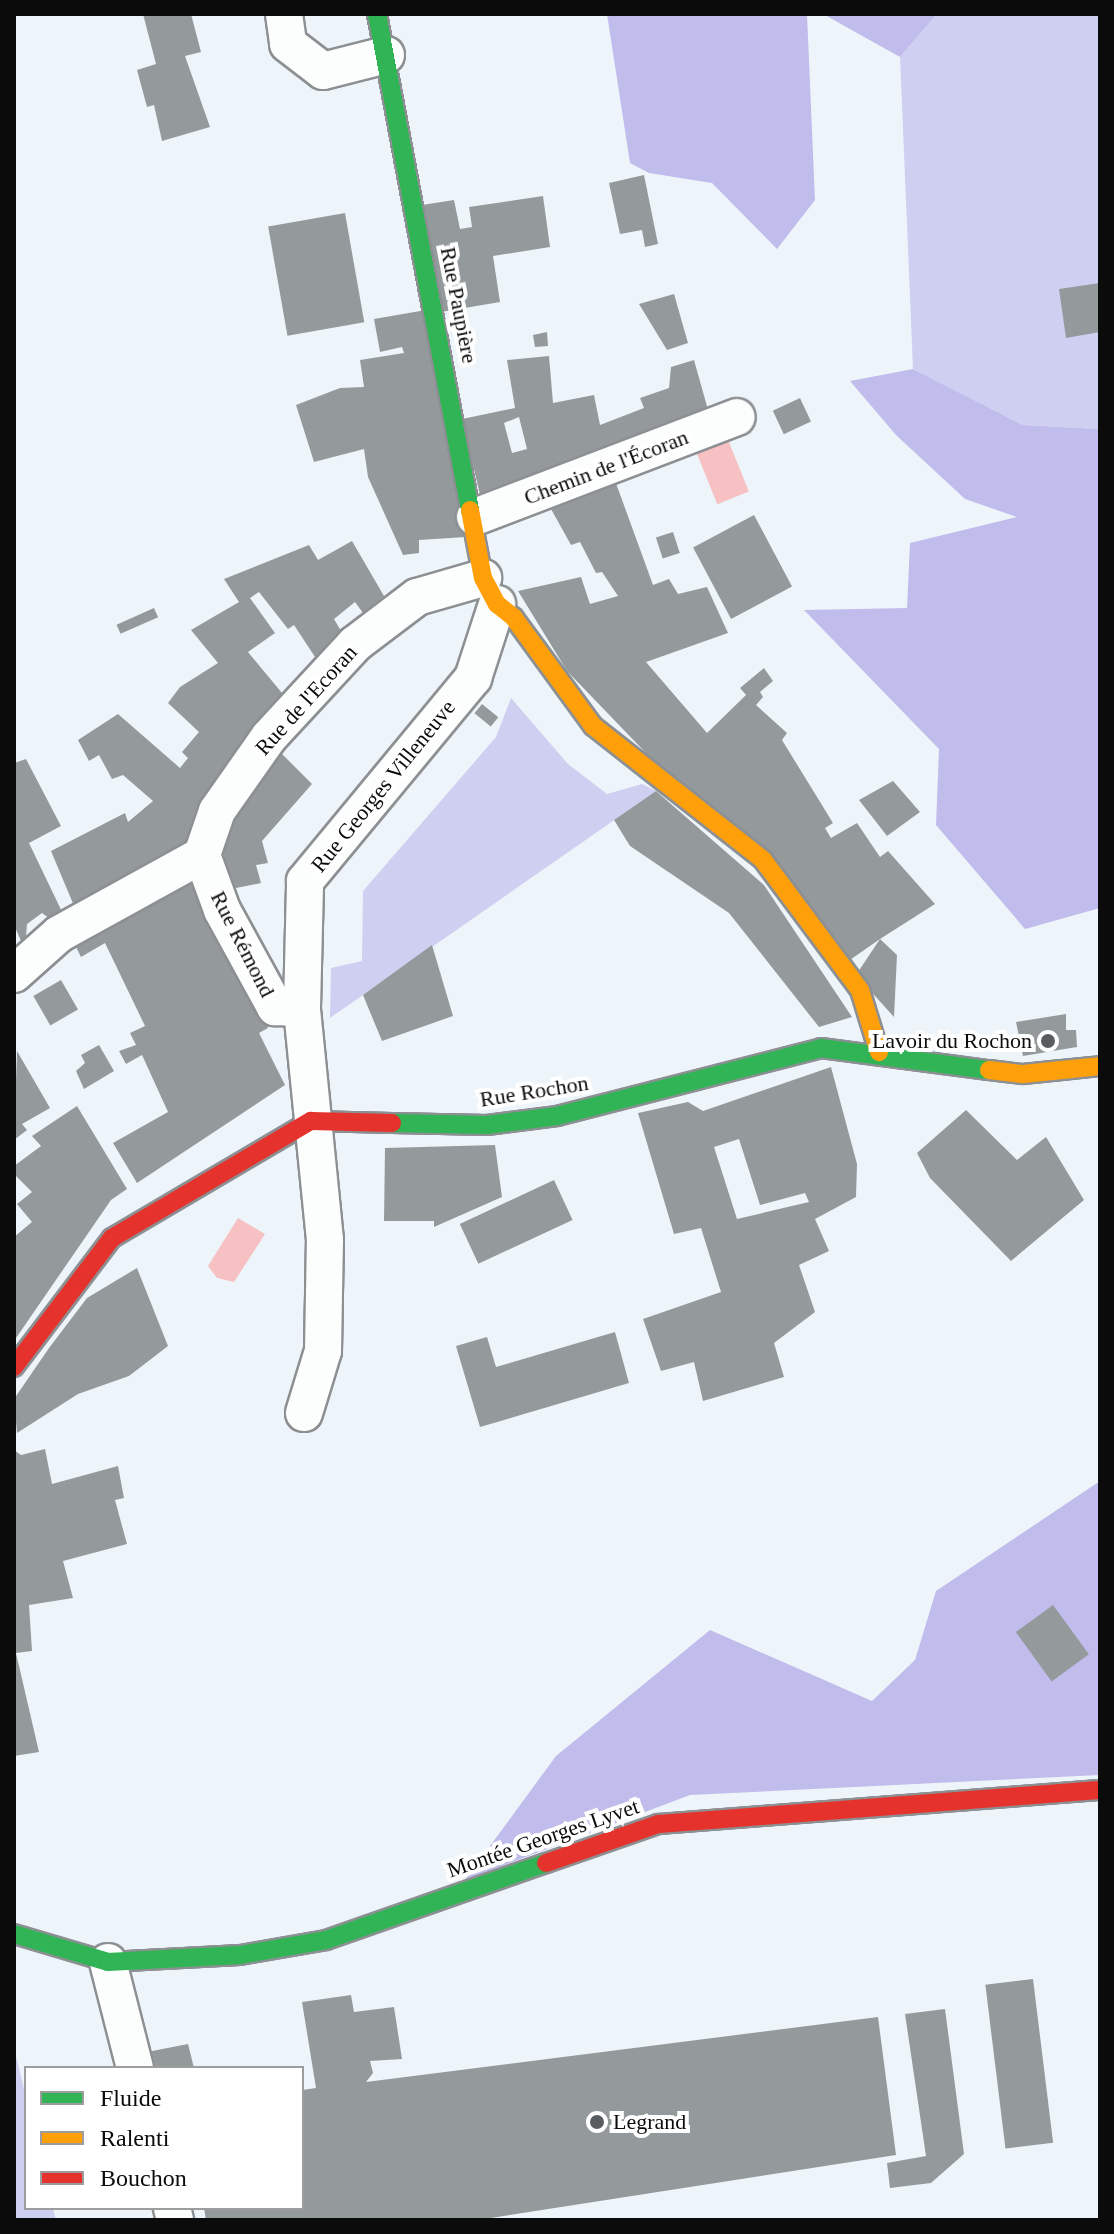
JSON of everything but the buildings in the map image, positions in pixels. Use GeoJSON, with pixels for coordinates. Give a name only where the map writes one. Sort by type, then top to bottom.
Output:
{"type":"FeatureCollection","features":[{"type":"Feature","properties":{"kind":"street"},"geometry":{"type":"LineString","coordinates":[[284,14],[288,44],[323,71],[386,55]]}},
{"type":"Feature","properties":{"kind":"street","name":"Rue Paupière"},"geometry":{"type":"LineString","coordinates":[[377,14],[490,591]]}},
{"type":"Feature","properties":{"kind":"street","name":"Chemin de l'Écoran"},"geometry":{"type":"LineString","coordinates":[[475,517],[737,417]]}},
{"type":"Feature","properties":{"kind":"street"},"geometry":{"type":"LineString","coordinates":[[490,591],[514,618],[593,726],[763,860],[860,990],[879,1052]]}},
{"type":"Feature","properties":{"kind":"street","name":"Rue de l'Ecoran"},"geometry":{"type":"LineString","coordinates":[[202,855],[217,811],[269,737],[355,644],[417,597],[490,591]]}},
{"type":"Feature","properties":{"kind":"street","name":"Rue Georges Villeneuve"},"geometry":{"type":"LineString","coordinates":[[304,1413],[324,1335],[325,1240],[302,1008],[305,881],[473,678],[490,591]]}},
{"type":"Feature","properties":{"kind":"street"},"geometry":{"type":"LineString","coordinates":[[14,974],[59,934],[202,855]]}},
{"type":"Feature","properties":{"kind":"street","name":"Rue Rémond"},"geometry":{"type":"LineString","coordinates":[[202,855],[222,910],[275,1007],[302,1008]]}},
{"type":"Feature","properties":{"kind":"street","name":"Rue Rochon"},"geometry":{"type":"LineString","coordinates":[[311,1121],[487,1125],[557,1116],[821,1048],[879,1052],[1023,1074],[1100,1066]]}},
{"type":"Feature","properties":{"kind":"street"},"geometry":{"type":"LineString","coordinates":[[14,1367],[112,1238],[311,1121]]}},
{"type":"Feature","properties":{"kind":"street","name":"Montée Georges Lyvet"},"geometry":{"type":"LineString","coordinates":[[14,1934],[108,1962],[240,1955],[326,1940],[658,1824],[1100,1790]]}},
{"type":"Feature","properties":{"kind":"street"},"geometry":{"type":"LineString","coordinates":[[108,1962],[134,2066]]}},
{"type":"Feature","properties":{"kind":"shaded area"},"geometry":{"type":"Polygon","coordinates":[[[607,14],[807,14],[815,200],[777,249],[712,183],[649,173],[630,163],[607,14]]]}},
{"type":"Feature","properties":{"kind":"shaded area"},"geometry":{"type":"Polygon","coordinates":[[[823,14],[937,14],[900,57],[823,14]]]}},
{"type":"Feature","properties":{"kind":"shaded area"},"geometry":{"type":"Polygon","coordinates":[[[937,14],[1100,14],[1100,429],[1023,425],[913,369],[900,57],[937,14]]]}},
{"type":"Feature","properties":{"kind":"shaded area"},"geometry":{"type":"Polygon","coordinates":[[[913,369],[1023,425],[1100,429],[1100,908],[1025,929],[936,825],[939,749],[804,610],[907,608],[910,543],[1017,517],[965,499],[896,435],[850,381],[913,369]]]}},
{"type":"Feature","properties":{"kind":"shaded area"},"geometry":{"type":"Polygon","coordinates":[[[726,435],[749,492],[717,504],[694,448],[726,435]]]}},
{"type":"Feature","properties":{"kind":"shaded area"},"geometry":{"type":"Polygon","coordinates":[[[511,698],[568,764],[607,794],[642,784],[656,791],[330,1018],[331,968],[362,961],[363,891],[496,737],[511,698]]]}},
{"type":"Feature","properties":{"kind":"shaded area"},"geometry":{"type":"Polygon","coordinates":[[[238,1218],[265,1234],[234,1282],[217,1278],[208,1266],[238,1218]]]}},
{"type":"Feature","properties":{"kind":"shaded area"},"geometry":{"type":"Polygon","coordinates":[[[1100,1481],[1100,1775],[690,1795],[465,1880],[556,1756],[710,1630],[872,1701],[915,1660],[936,1591],[1100,1481]]]}},
{"type":"Feature","properties":{"kind":"shaded area"},"geometry":{"type":"Polygon","coordinates":[[[14,2048],[24,2089],[24,2210],[54,2210],[56,2220],[14,2220],[14,2048]]]}},
{"type":"Feature","properties":{"kind":"traffic: fast"},"geometry":{"type":"LineString","coordinates":[[377,14],[470,510]]}},
{"type":"Feature","properties":{"kind":"traffic: fast"},"geometry":{"type":"LineString","coordinates":[[392,1123],[487,1125],[557,1116],[821,1048],[989,1070]]}},
{"type":"Feature","properties":{"kind":"traffic: fast"},"geometry":{"type":"LineString","coordinates":[[14,1934],[108,1962],[240,1955],[326,1940],[546,1863]]}},
{"type":"Feature","properties":{"kind":"traffic: slow"},"geometry":{"type":"LineString","coordinates":[[470,510],[483,578],[497,604],[514,618],[593,726],[763,860],[860,990],[879,1052]]}},
{"type":"Feature","properties":{"kind":"traffic: slow"},"geometry":{"type":"LineString","coordinates":[[989,1070],[1023,1074],[1100,1066]]}},
{"type":"Feature","properties":{"kind":"traffic: jam"},"geometry":{"type":"LineString","coordinates":[[14,1367],[112,1238],[311,1121],[392,1123]]}},
{"type":"Feature","properties":{"kind":"traffic: jam"},"geometry":{"type":"LineString","coordinates":[[546,1863],[658,1824],[1100,1790]]}},
{"type":"Feature","properties":{"kind":"place","name":"Lavoir du Rochon"},"geometry":{"type":"Point","coordinates":[1048,1041]}},
{"type":"Feature","properties":{"kind":"place","name":"Legrand"},"geometry":{"type":"Point","coordinates":[597,2122]}}]}
